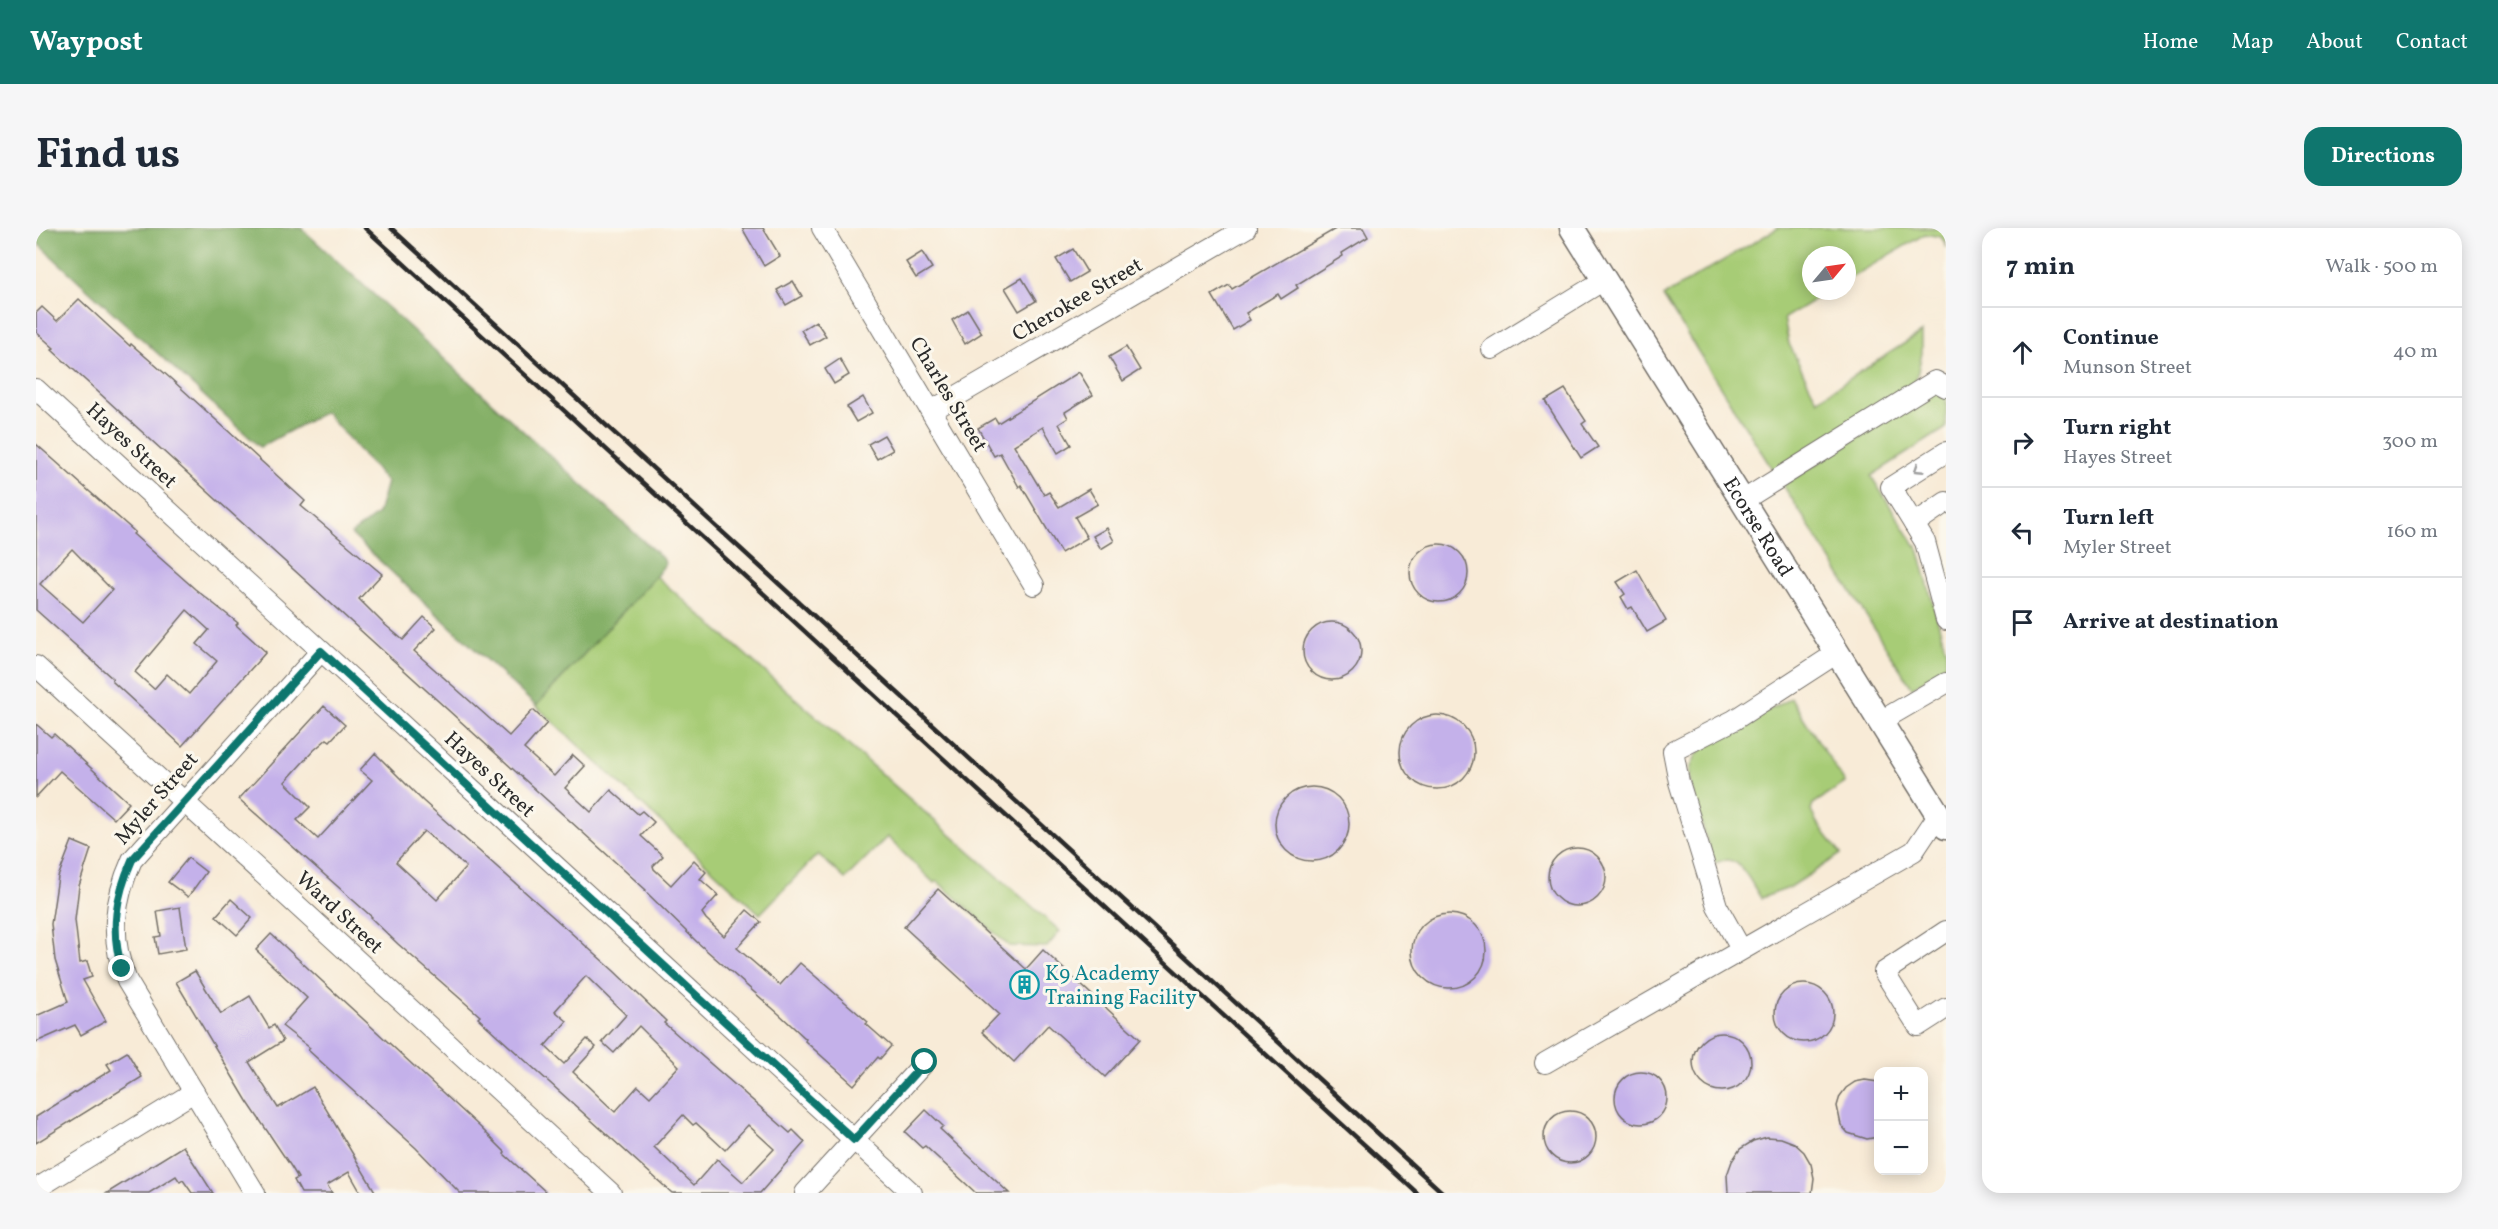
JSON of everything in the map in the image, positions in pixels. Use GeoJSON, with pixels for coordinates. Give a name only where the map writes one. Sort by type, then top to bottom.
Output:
{"type":"FeatureCollection","features":[{"type":"Feature","properties":{"kind":"main road","name":"Ecorse Road"},"geometry":{"type":"LineString","coordinates":[[1575,229],[1604,280],[1942,821]]}},
{"type":"Feature","properties":{"kind":"street","name":"Charles Street"},"geometry":{"type":"LineString","coordinates":[[822,228],[1034,585]]}},
{"type":"Feature","properties":{"kind":"street","name":"Cherokee Street"},"geometry":{"type":"LineString","coordinates":[[931,411],[1246,228]]}},
{"type":"Feature","properties":{"kind":"street"},"geometry":{"type":"LineString","coordinates":[[1492,349],[1604,280]]}},
{"type":"Feature","properties":{"kind":"street"},"geometry":{"type":"LineString","coordinates":[[1742,501],[1935,381],[1946,387]]}},
{"type":"Feature","properties":{"kind":"street","name":"Hayes Street"},"geometry":{"type":"LineString","coordinates":[[36,389],[912,1193]]}},
{"type":"Feature","properties":{"kind":"street"},"geometry":{"type":"LineString","coordinates":[[1946,452],[1891,487],[1925,542],[1946,620]]}},
{"type":"Feature","properties":{"kind":"street"},"geometry":{"type":"LineString","coordinates":[[1914,524],[1946,502]]}},
{"type":"Feature","properties":{"kind":"street","name":"Myler Street"},"geometry":{"type":"LineString","coordinates":[[255,1193],[127,981],[118,957],[115,931],[117,901],[122,882],[132,860],[321,651]]}},
{"type":"Feature","properties":{"kind":"street"},"geometry":{"type":"LineString","coordinates":[[1741,949],[1717,906],[1679,782],[1673,751],[1734,720],[1837,653]]}},
{"type":"Feature","properties":{"kind":"street","name":"Ward Street"},"geometry":{"type":"LineString","coordinates":[[36,666],[611,1193]]}},
{"type":"Feature","properties":{"kind":"street"},"geometry":{"type":"LineString","coordinates":[[1880,722],[1945,686]]}},
{"type":"Feature","properties":{"kind":"street"},"geometry":{"type":"LineString","coordinates":[[1545,1063],[1914,851],[1942,821]]}},
{"type":"Feature","properties":{"kind":"street"},"geometry":{"type":"LineString","coordinates":[[1946,931],[1884,972],[1918,1026],[1946,1008]]}},
{"type":"Feature","properties":{"kind":"street"},"geometry":{"type":"LineString","coordinates":[[805,1193],[925,1062]]}},
{"type":"Feature","properties":{"kind":"street"},"geometry":{"type":"LineString","coordinates":[[36,1189],[194,1092]]}},
{"type":"Feature","properties":{"kind":"green space"},"geometry":{"type":"Polygon","coordinates":[[[36,228],[301,228],[664,560],[665,564],[536,706],[351,534],[378,514],[387,482],[325,412],[260,447],[36,242],[36,228]]]}},
{"type":"Feature","properties":{"kind":"green space"},"geometry":{"type":"Polygon","coordinates":[[[1778,228],[1946,228],[1946,246],[1941,237],[1925,234],[1856,275],[1856,246],[1802,246],[1802,300],[1814,300],[1784,318],[1789,344],[1817,400],[1922,332],[1922,353],[1916,380],[1900,393],[1774,472],[1663,296],[1778,228]]]}},
{"type":"Feature","properties":{"kind":"green space"},"geometry":{"type":"Polygon","coordinates":[[[1929,393],[1946,394],[1946,428],[1871,476],[1917,545],[1946,651],[1946,664],[1912,688],[1783,485],[1929,393]]]}},
{"type":"Feature","properties":{"kind":"green space"},"geometry":{"type":"Polygon","coordinates":[[[656,576],[1060,931],[1047,947],[1009,946],[937,881],[934,883],[887,837],[845,879],[818,854],[760,914],[536,706],[656,576]]]}},
{"type":"Feature","properties":{"kind":"green space"},"geometry":{"type":"Polygon","coordinates":[[[1791,698],[1845,783],[1813,804],[1811,811],[1817,823],[1841,854],[1789,888],[1761,898],[1748,876],[1737,864],[1724,860],[1716,863],[1712,858],[1690,784],[1690,769],[1696,755],[1712,741],[1791,698]]]}},
{"type":"Feature","properties":{"kind":"building"},"geometry":{"type":"Polygon","coordinates":[[[742,228],[763,228],[780,256],[764,266],[742,228]]]}},
{"type":"Feature","properties":{"kind":"building"},"geometry":{"type":"Polygon","coordinates":[[[1337,228],[1363,228],[1368,237],[1342,253],[1343,256],[1296,285],[1298,288],[1281,299],[1278,294],[1246,313],[1250,320],[1233,330],[1212,295],[1229,285],[1232,289],[1337,228]]]}},
{"type":"Feature","properties":{"kind":"building"},"geometry":{"type":"Polygon","coordinates":[[[1073,249],[1087,272],[1070,282],[1056,259],[1073,249]]]}},
{"type":"Feature","properties":{"kind":"building"},"geometry":{"type":"Polygon","coordinates":[[[922,252],[932,268],[916,278],[906,262],[922,252]]]}},
{"type":"Feature","properties":{"kind":"building"},"geometry":{"type":"Polygon","coordinates":[[[1022,278],[1036,301],[1019,311],[1005,288],[1022,278]]]}},
{"type":"Feature","properties":{"kind":"building"},"geometry":{"type":"Polygon","coordinates":[[[793,281],[802,296],[786,305],[777,290],[793,281]]]}},
{"type":"Feature","properties":{"kind":"building"},"geometry":{"type":"Polygon","coordinates":[[[79,299],[305,501],[301,506],[382,574],[359,599],[383,623],[403,640],[424,617],[436,628],[414,651],[509,736],[533,710],[547,723],[524,749],[554,776],[573,755],[585,766],[565,788],[591,812],[611,790],[638,814],[642,811],[654,822],[641,836],[663,856],[653,866],[654,869],[671,885],[694,860],[706,872],[700,879],[718,895],[702,913],[706,919],[724,936],[747,910],[761,922],[737,948],[780,985],[800,963],[868,1022],[866,1024],[891,1046],[880,1059],[878,1057],[854,1085],[779,1014],[697,942],[646,890],[52,350],[54,348],[36,332],[36,313],[42,307],[57,321],[79,299]]]}},
{"type":"Feature","properties":{"kind":"building"},"geometry":{"type":"Polygon","coordinates":[[[968,310],[982,333],[965,344],[952,320],[968,310]]]}},
{"type":"Feature","properties":{"kind":"building"},"geometry":{"type":"Polygon","coordinates":[[[816,321],[826,336],[810,345],[801,330],[816,321]]]}},
{"type":"Feature","properties":{"kind":"building"},"geometry":{"type":"Polygon","coordinates":[[[1126,347],[1140,370],[1123,381],[1109,357],[1126,347]]]}},
{"type":"Feature","properties":{"kind":"building"},"geometry":{"type":"Polygon","coordinates":[[[840,359],[849,375],[834,384],[825,369],[840,359]]]}},
{"type":"Feature","properties":{"kind":"building"},"geometry":{"type":"Polygon","coordinates":[[[1079,372],[1093,395],[1065,412],[1068,418],[1059,424],[1071,445],[1058,453],[1043,427],[1014,445],[1044,495],[1049,492],[1059,507],[1089,489],[1098,504],[1075,517],[1087,538],[1061,553],[1000,453],[994,456],[978,428],[995,418],[998,423],[1079,372]]]}},
{"type":"Feature","properties":{"kind":"building"},"geometry":{"type":"Polygon","coordinates":[[[1565,389],[1586,421],[1582,424],[1598,447],[1581,458],[1545,401],[1565,389]]]}},
{"type":"Feature","properties":{"kind":"building"},"geometry":{"type":"Polygon","coordinates":[[[863,397],[872,413],[856,422],[847,407],[863,397]]]}},
{"type":"Feature","properties":{"kind":"building"},"geometry":{"type":"Polygon","coordinates":[[[884,435],[893,450],[877,459],[868,444],[884,435]]]}},
{"type":"Feature","properties":{"kind":"building"},"geometry":{"type":"Polygon","coordinates":[[[36,444],[195,589],[238,623],[236,625],[266,652],[182,746],[112,681],[113,679],[36,610],[36,444]],[[72,549],[40,584],[83,622],[112,590],[72,549]],[[187,610],[135,672],[154,689],[167,674],[189,694],[217,661],[197,644],[209,630],[187,610]]]}},
{"type":"Feature","properties":{"kind":"building"},"geometry":{"type":"Polygon","coordinates":[[[1107,528],[1114,541],[1101,549],[1093,536],[1107,528]]]}},
{"type":"Feature","properties":{"kind":"building"},"geometry":{"type":"Polygon","coordinates":[[[1433,544],[1445,544],[1460,552],[1468,567],[1468,579],[1460,594],[1445,602],[1433,602],[1418,594],[1410,579],[1410,567],[1418,552],[1433,544]]]}},
{"type":"Feature","properties":{"kind":"building"},"geometry":{"type":"Polygon","coordinates":[[[1637,570],[1666,621],[1647,632],[1632,607],[1628,609],[1621,597],[1625,594],[1617,582],[1637,570]]]}},
{"type":"Feature","properties":{"kind":"building"},"geometry":{"type":"Polygon","coordinates":[[[1326,622],[1338,622],[1353,630],[1361,645],[1361,657],[1353,672],[1338,680],[1326,680],[1311,672],[1303,657],[1303,645],[1311,630],[1326,622]]]}},
{"type":"Feature","properties":{"kind":"building"},"geometry":{"type":"Polygon","coordinates":[[[324,706],[345,725],[330,741],[327,739],[313,751],[285,782],[310,807],[297,820],[318,839],[372,780],[360,770],[375,753],[423,801],[614,971],[666,1021],[664,1023],[790,1133],[793,1130],[805,1142],[760,1193],[672,1193],[478,1018],[480,1016],[398,944],[372,917],[239,799],[324,706]],[[424,831],[396,862],[437,900],[466,867],[424,831]],[[586,976],[555,1011],[567,1021],[545,1046],[564,1064],[587,1039],[596,1047],[573,1072],[615,1112],[638,1086],[650,1097],[679,1066],[639,1026],[614,1053],[602,1042],[626,1015],[586,976]],[[683,1115],[654,1147],[694,1185],[717,1159],[743,1182],[774,1149],[748,1125],[725,1150],[696,1123],[693,1125],[683,1115]]]}},
{"type":"Feature","properties":{"kind":"building"},"geometry":{"type":"Polygon","coordinates":[[[1437,715],[1458,721],[1468,731],[1474,752],[1468,773],[1458,783],[1437,789],[1416,783],[1406,773],[1400,752],[1406,731],[1416,721],[1437,715]]]}},
{"type":"Feature","properties":{"kind":"building"},"geometry":{"type":"Polygon","coordinates":[[[36,724],[51,737],[54,734],[129,803],[114,819],[60,771],[36,797],[36,724]]]}},
{"type":"Feature","properties":{"kind":"building"},"geometry":{"type":"Polygon","coordinates":[[[1312,787],[1333,793],[1343,803],[1349,824],[1343,845],[1333,855],[1312,861],[1291,855],[1281,845],[1275,824],[1281,803],[1291,793],[1312,787]]]}},
{"type":"Feature","properties":{"kind":"building"},"geometry":{"type":"Polygon","coordinates":[[[72,841],[91,849],[79,886],[75,920],[80,963],[87,961],[92,977],[83,980],[106,1021],[81,1035],[75,1025],[36,1042],[36,1016],[68,1002],[55,960],[51,924],[58,877],[72,841]]]}},
{"type":"Feature","properties":{"kind":"building"},"geometry":{"type":"Polygon","coordinates":[[[1571,848],[1583,848],[1598,856],[1606,871],[1606,883],[1598,898],[1583,906],[1571,906],[1556,898],[1548,883],[1548,871],[1556,856],[1571,848]]]}},
{"type":"Feature","properties":{"kind":"building"},"geometry":{"type":"Polygon","coordinates":[[[188,858],[206,872],[188,897],[168,882],[188,858]]]}},
{"type":"Feature","properties":{"kind":"building","name":"K9 Academy Training Facility"},"geometry":{"type":"Polygon","coordinates":[[[938,889],[1026,969],[1043,950],[1140,1039],[1105,1077],[1048,1025],[1014,1062],[982,1032],[999,1014],[904,927],[938,889]]]}},
{"type":"Feature","properties":{"kind":"building"},"geometry":{"type":"Polygon","coordinates":[[[231,899],[252,918],[237,935],[216,916],[231,899]]]}},
{"type":"Feature","properties":{"kind":"building"},"geometry":{"type":"Polygon","coordinates":[[[180,907],[186,949],[158,954],[155,937],[161,936],[157,911],[180,907]]]}},
{"type":"Feature","properties":{"kind":"building"},"geometry":{"type":"Polygon","coordinates":[[[1449,914],[1470,920],[1480,930],[1486,951],[1480,972],[1470,982],[1449,988],[1428,982],[1418,972],[1412,951],[1418,930],[1428,920],[1449,914]]]}},
{"type":"Feature","properties":{"kind":"building"},"geometry":{"type":"Polygon","coordinates":[[[271,934],[480,1127],[505,1152],[504,1154],[547,1193],[460,1193],[416,1148],[308,1050],[310,1048],[282,1026],[307,998],[256,950],[271,934]]]}},
{"type":"Feature","properties":{"kind":"building"},"geometry":{"type":"Polygon","coordinates":[[[195,971],[221,1014],[250,996],[269,1028],[274,1025],[283,1041],[249,1062],[278,1108],[313,1087],[376,1193],[361,1193],[349,1172],[327,1185],[332,1193],[301,1193],[294,1180],[298,1178],[247,1101],[176,982],[195,971]]]}},
{"type":"Feature","properties":{"kind":"building"},"geometry":{"type":"Polygon","coordinates":[[[1798,984],[1810,984],[1825,992],[1833,1007],[1833,1019],[1825,1034],[1810,1042],[1798,1042],[1783,1034],[1775,1019],[1775,1007],[1783,992],[1798,984]]]}},
{"type":"Feature","properties":{"kind":"building"},"geometry":{"type":"Polygon","coordinates":[[[1716,1033],[1728,1033],[1743,1041],[1751,1056],[1751,1068],[1743,1083],[1728,1091],[1716,1091],[1701,1083],[1693,1068],[1693,1056],[1701,1041],[1716,1033]]]}},
{"type":"Feature","properties":{"kind":"building"},"geometry":{"type":"Polygon","coordinates":[[[127,1052],[142,1077],[36,1143],[36,1117],[111,1070],[107,1064],[127,1052]]]}},
{"type":"Feature","properties":{"kind":"building"},"geometry":{"type":"Polygon","coordinates":[[[1636,1072],[1646,1072],[1660,1079],[1667,1098],[1660,1117],[1646,1124],[1636,1124],[1626,1120],[1619,1113],[1615,1103],[1615,1093],[1619,1083],[1626,1076],[1636,1072]]]}},
{"type":"Feature","properties":{"kind":"building"},"geometry":{"type":"Polygon","coordinates":[[[1874,1081],[1874,1138],[1867,1139],[1848,1133],[1841,1125],[1837,1106],[1840,1096],[1855,1082],[1874,1081]]]}},
{"type":"Feature","properties":{"kind":"building"},"geometry":{"type":"Polygon","coordinates":[[[926,1110],[943,1126],[940,1129],[1009,1193],[976,1193],[925,1146],[922,1148],[905,1132],[926,1110]]]}},
{"type":"Feature","properties":{"kind":"building"},"geometry":{"type":"Polygon","coordinates":[[[1565,1111],[1575,1111],[1589,1118],[1596,1137],[1589,1156],[1575,1163],[1565,1163],[1555,1159],[1548,1152],[1544,1142],[1544,1132],[1548,1122],[1555,1115],[1565,1111]]]}},
{"type":"Feature","properties":{"kind":"building"},"geometry":{"type":"Polygon","coordinates":[[[1767,1137],[1781,1138],[1794,1143],[1804,1152],[1811,1164],[1814,1178],[1812,1193],[1728,1193],[1727,1175],[1740,1149],[1753,1141],[1767,1137]]]}},
{"type":"Feature","properties":{"kind":"building"},"geometry":{"type":"Polygon","coordinates":[[[183,1146],[213,1193],[192,1193],[183,1180],[180,1182],[176,1176],[149,1193],[107,1193],[183,1146]]]}},
{"type":"Feature","properties":{"kind":"railway"},"geometry":{"type":"LineString","coordinates":[[365,228],[1417,1193]]}},
{"type":"Feature","properties":{"kind":"railway"},"geometry":{"type":"LineString","coordinates":[[391,228],[1443,1193]]}},
{"type":"Feature","properties":{"kind":"place","name":"K9 Academy Training Facility"},"geometry":{"type":"Point","coordinates":[1024,985]}},
{"type":"Feature","properties":{"kind":"route"},"geometry":{"type":"LineString","coordinates":[[122,969],[118,957],[115,916],[122,882],[132,860],[321,651],[854,1140],[925,1062]]}}]}
